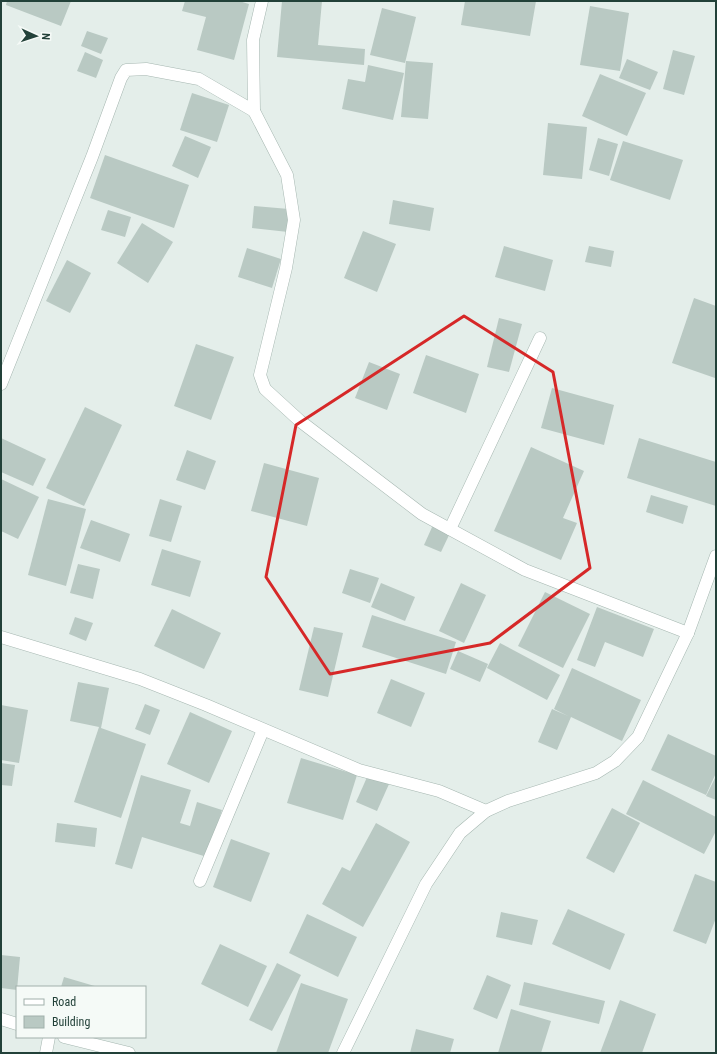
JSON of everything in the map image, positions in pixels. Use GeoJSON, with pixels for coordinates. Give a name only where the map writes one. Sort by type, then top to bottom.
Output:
{"type":"FeatureCollection","features":[{"type":"Feature","properties":{"kind":"street"},"geometry":{"type":"LineString","coordinates":[[262,1],[253,40],[254,111],[287,175],[294,220],[286,268],[260,375],[265,389],[300,420],[422,514],[525,570],[688,633]]}},
{"type":"Feature","properties":{"kind":"street"},"geometry":{"type":"LineString","coordinates":[[1,384],[92,157],[121,78],[126,70],[146,69],[199,79],[254,111]]}},
{"type":"Feature","properties":{"kind":"street"},"geometry":{"type":"LineString","coordinates":[[450,529],[540,338]]}},
{"type":"Feature","properties":{"kind":"street"},"geometry":{"type":"LineString","coordinates":[[343,1053],[426,884],[460,833],[486,811],[508,801],[596,773],[615,760],[638,737],[688,633],[716,556]]}},
{"type":"Feature","properties":{"kind":"street"},"geometry":{"type":"LineString","coordinates":[[1,637],[140,679],[206,705],[359,770],[439,790],[486,811]]}},
{"type":"Feature","properties":{"kind":"street"},"geometry":{"type":"LineString","coordinates":[[200,881],[263,730]]}},
{"type":"Feature","properties":{"kind":"street"},"geometry":{"type":"LineString","coordinates":[[1,1019],[16,1024]]}},
{"type":"Feature","properties":{"kind":"street"},"geometry":{"type":"LineString","coordinates":[[46,1053],[49,1038]]}},
{"type":"Feature","properties":{"kind":"street"},"geometry":{"type":"LineString","coordinates":[[68,1038],[129,1053]]}},
{"type":"Feature","properties":{"kind":"highlighted area"},"geometry":{"type":"Polygon","coordinates":[[[464,316],[553,372],[590,568],[490,643],[330,674],[266,577],[296,425],[464,316]]]}},
{"type":"Feature","properties":{"kind":"building"},"geometry":{"type":"Polygon","coordinates":[[[7,1],[71,1],[61,26],[6,5],[7,1]]]}},
{"type":"Feature","properties":{"kind":"building"},"geometry":{"type":"Polygon","coordinates":[[[185,1],[239,1],[249,4],[234,60],[197,50],[206,17],[182,11],[185,1]]]}},
{"type":"Feature","properties":{"kind":"building"},"geometry":{"type":"Polygon","coordinates":[[[282,1],[322,1],[318,45],[365,49],[364,65],[277,57],[282,1]]]}},
{"type":"Feature","properties":{"kind":"building"},"geometry":{"type":"Polygon","coordinates":[[[465,1],[536,1],[530,36],[461,25],[465,1]]]}},
{"type":"Feature","properties":{"kind":"building"},"geometry":{"type":"Polygon","coordinates":[[[590,6],[629,13],[620,71],[580,65],[590,6]]]}},
{"type":"Feature","properties":{"kind":"building"},"geometry":{"type":"Polygon","coordinates":[[[382,8],[416,17],[405,63],[370,55],[382,8]]]}},
{"type":"Feature","properties":{"kind":"building"},"geometry":{"type":"Polygon","coordinates":[[[87,31],[108,38],[101,54],[81,46],[87,31]]]}},
{"type":"Feature","properties":{"kind":"building"},"geometry":{"type":"Polygon","coordinates":[[[673,50],[695,56],[684,95],[663,89],[673,50]]]}},
{"type":"Feature","properties":{"kind":"building"},"geometry":{"type":"Polygon","coordinates":[[[85,52],[103,60],[96,78],[77,71],[85,52]]]}},
{"type":"Feature","properties":{"kind":"building"},"geometry":{"type":"Polygon","coordinates":[[[627,59],[658,72],[650,90],[619,78],[627,59]]]}},
{"type":"Feature","properties":{"kind":"building"},"geometry":{"type":"Polygon","coordinates":[[[406,61],[433,63],[428,119],[401,117],[406,61]]]}},
{"type":"Feature","properties":{"kind":"building"},"geometry":{"type":"Polygon","coordinates":[[[368,65],[404,73],[393,120],[342,109],[348,79],[365,82],[368,65]]]}},
{"type":"Feature","properties":{"kind":"building"},"geometry":{"type":"Polygon","coordinates":[[[600,74],[646,93],[627,136],[582,116],[600,74]]]}},
{"type":"Feature","properties":{"kind":"building"},"geometry":{"type":"Polygon","coordinates":[[[192,93],[229,105],[217,142],[180,130],[192,93]]]}},
{"type":"Feature","properties":{"kind":"building"},"geometry":{"type":"Polygon","coordinates":[[[548,123],[587,127],[582,179],[543,175],[548,123]]]}},
{"type":"Feature","properties":{"kind":"building"},"geometry":{"type":"Polygon","coordinates":[[[185,136],[211,147],[198,178],[172,166],[185,136]]]}},
{"type":"Feature","properties":{"kind":"building"},"geometry":{"type":"Polygon","coordinates":[[[598,138],[618,144],[609,176],[589,170],[598,138]]]}},
{"type":"Feature","properties":{"kind":"building"},"geometry":{"type":"Polygon","coordinates":[[[623,141],[683,160],[670,200],[610,180],[623,141]]]}},
{"type":"Feature","properties":{"kind":"building"},"geometry":{"type":"Polygon","coordinates":[[[105,155],[189,185],[174,228],[90,198],[105,155]]]}},
{"type":"Feature","properties":{"kind":"building"},"geometry":{"type":"Polygon","coordinates":[[[393,200],[434,208],[430,231],[389,224],[393,200]]]}},
{"type":"Feature","properties":{"kind":"building"},"geometry":{"type":"Polygon","coordinates":[[[254,206],[289,209],[288,232],[252,228],[254,206]]]}},
{"type":"Feature","properties":{"kind":"building"},"geometry":{"type":"Polygon","coordinates":[[[108,210],[131,217],[125,237],[101,230],[108,210]]]}},
{"type":"Feature","properties":{"kind":"building"},"geometry":{"type":"Polygon","coordinates":[[[142,223],[173,242],[148,283],[117,263],[142,223]]]}},
{"type":"Feature","properties":{"kind":"building"},"geometry":{"type":"Polygon","coordinates":[[[363,231],[396,244],[377,292],[344,278],[363,231]]]}},
{"type":"Feature","properties":{"kind":"building"},"geometry":{"type":"Polygon","coordinates":[[[504,246],[553,260],[545,291],[495,277],[504,246]]]}},
{"type":"Feature","properties":{"kind":"building"},"geometry":{"type":"Polygon","coordinates":[[[589,246],[614,251],[611,267],[585,262],[589,246]]]}},
{"type":"Feature","properties":{"kind":"building"},"geometry":{"type":"Polygon","coordinates":[[[247,248],[281,259],[272,288],[238,277],[247,248]]]}},
{"type":"Feature","properties":{"kind":"building"},"geometry":{"type":"Polygon","coordinates":[[[67,260],[91,273],[70,313],[46,301],[67,260]]]}},
{"type":"Feature","properties":{"kind":"building"},"geometry":{"type":"Polygon","coordinates":[[[694,298],[716,306],[715,378],[672,363],[694,298]]]}},
{"type":"Feature","properties":{"kind":"building"},"geometry":{"type":"Polygon","coordinates":[[[499,318],[522,324],[509,372],[487,367],[499,318]]]}},
{"type":"Feature","properties":{"kind":"building"},"geometry":{"type":"Polygon","coordinates":[[[196,344],[234,357],[211,420],[174,406],[196,344]]]}},
{"type":"Feature","properties":{"kind":"building"},"geometry":{"type":"Polygon","coordinates":[[[426,355],[479,374],[466,413],[413,393],[426,355]]]}},
{"type":"Feature","properties":{"kind":"building"},"geometry":{"type":"Polygon","coordinates":[[[369,362],[400,374],[387,410],[355,398],[369,362]]]}},
{"type":"Feature","properties":{"kind":"building"},"geometry":{"type":"Polygon","coordinates":[[[552,388],[614,405],[604,445],[541,428],[552,388]]]}},
{"type":"Feature","properties":{"kind":"building"},"geometry":{"type":"Polygon","coordinates":[[[85,407],[122,425],[84,506],[46,488],[85,407]]]}},
{"type":"Feature","properties":{"kind":"building"},"geometry":{"type":"Polygon","coordinates":[[[1,438],[46,459],[33,486],[1,472],[1,438]]]}},
{"type":"Feature","properties":{"kind":"building"},"geometry":{"type":"Polygon","coordinates":[[[639,438],[716,462],[716,506],[627,478],[639,438]]]}},
{"type":"Feature","properties":{"kind":"building"},"geometry":{"type":"Polygon","coordinates":[[[531,447],[584,471],[563,518],[577,523],[561,560],[494,531],[531,447]]]}},
{"type":"Feature","properties":{"kind":"building"},"geometry":{"type":"Polygon","coordinates":[[[187,450],[216,461],[205,490],[176,480],[187,450]]]}},
{"type":"Feature","properties":{"kind":"building"},"geometry":{"type":"Polygon","coordinates":[[[264,463],[319,478],[307,526],[251,511],[264,463]]]}},
{"type":"Feature","properties":{"kind":"building"},"geometry":{"type":"Polygon","coordinates":[[[1,479],[39,497],[18,539],[1,531],[1,479]]]}},
{"type":"Feature","properties":{"kind":"building"},"geometry":{"type":"Polygon","coordinates":[[[651,495],[688,506],[683,524],[646,512],[651,495]]]}},
{"type":"Feature","properties":{"kind":"building"},"geometry":{"type":"Polygon","coordinates":[[[48,499],[86,509],[66,586],[28,575],[48,499]]]}},
{"type":"Feature","properties":{"kind":"building"},"geometry":{"type":"Polygon","coordinates":[[[160,499],[182,506],[171,542],[149,536],[160,499]]]}},
{"type":"Feature","properties":{"kind":"building"},"geometry":{"type":"Polygon","coordinates":[[[91,520],[130,534],[120,562],[80,548],[91,520]]]}},
{"type":"Feature","properties":{"kind":"building"},"geometry":{"type":"Polygon","coordinates":[[[433,525],[450,533],[441,552],[424,545],[433,525]]]}},
{"type":"Feature","properties":{"kind":"building"},"geometry":{"type":"Polygon","coordinates":[[[162,549],[201,561],[190,597],[151,585],[162,549]]]}},
{"type":"Feature","properties":{"kind":"building"},"geometry":{"type":"Polygon","coordinates":[[[78,564],[100,569],[93,599],[70,593],[78,564]]]}},
{"type":"Feature","properties":{"kind":"building"},"geometry":{"type":"Polygon","coordinates":[[[350,569],[379,578],[370,603],[342,593],[350,569]]]}},
{"type":"Feature","properties":{"kind":"building"},"geometry":{"type":"Polygon","coordinates":[[[381,583],[415,597],[405,621],[371,607],[381,583]]]}},
{"type":"Feature","properties":{"kind":"building"},"geometry":{"type":"Polygon","coordinates":[[[461,583],[486,595],[464,643],[439,631],[461,583]]]}},
{"type":"Feature","properties":{"kind":"building"},"geometry":{"type":"Polygon","coordinates":[[[545,592],[590,614],[563,668],[518,646],[545,592]]]}},
{"type":"Feature","properties":{"kind":"building"},"geometry":{"type":"Polygon","coordinates":[[[597,607],[654,629],[643,657],[605,642],[595,667],[577,660],[597,607]]]}},
{"type":"Feature","properties":{"kind":"building"},"geometry":{"type":"Polygon","coordinates":[[[172,609],[221,633],[204,669],[154,646],[172,609]]]}},
{"type":"Feature","properties":{"kind":"building"},"geometry":{"type":"Polygon","coordinates":[[[372,615],[456,642],[446,674],[362,647],[372,615]]]}},
{"type":"Feature","properties":{"kind":"building"},"geometry":{"type":"Polygon","coordinates":[[[75,617],[93,623],[86,641],[69,634],[75,617]]]}},
{"type":"Feature","properties":{"kind":"building"},"geometry":{"type":"Polygon","coordinates":[[[314,627],[343,633],[328,697],[299,690],[314,627]]]}},
{"type":"Feature","properties":{"kind":"building"},"geometry":{"type":"Polygon","coordinates":[[[500,643],[560,675],[547,700],[487,668],[500,643]]]}},
{"type":"Feature","properties":{"kind":"building"},"geometry":{"type":"Polygon","coordinates":[[[458,651],[488,664],[480,682],[450,669],[458,651]]]}},
{"type":"Feature","properties":{"kind":"building"},"geometry":{"type":"Polygon","coordinates":[[[572,668],[641,700],[622,741],[571,717],[557,750],[538,742],[552,709],[568,716],[554,709],[572,668]]]}},
{"type":"Feature","properties":{"kind":"building"},"geometry":{"type":"Polygon","coordinates":[[[391,679],[425,693],[411,727],[377,713],[391,679]]]}},
{"type":"Feature","properties":{"kind":"building"},"geometry":{"type":"Polygon","coordinates":[[[78,682],[109,688],[101,728],[146,744],[121,818],[74,802],[99,727],[70,721],[78,682]]]}},
{"type":"Feature","properties":{"kind":"building"},"geometry":{"type":"Polygon","coordinates":[[[145,704],[160,710],[150,735],[135,729],[145,704]]]}},
{"type":"Feature","properties":{"kind":"building"},"geometry":{"type":"Polygon","coordinates":[[[1,705],[28,710],[19,763],[1,760],[1,705]]]}},
{"type":"Feature","properties":{"kind":"building"},"geometry":{"type":"Polygon","coordinates":[[[190,712],[232,731],[209,783],[167,764],[190,712]]]}},
{"type":"Feature","properties":{"kind":"building"},"geometry":{"type":"Polygon","coordinates":[[[668,734],[716,756],[716,773],[706,795],[651,770],[668,734]]]}},
{"type":"Feature","properties":{"kind":"building"},"geometry":{"type":"Polygon","coordinates":[[[301,758],[357,775],[343,820],[287,803],[301,758]]]}},
{"type":"Feature","properties":{"kind":"building"},"geometry":{"type":"Polygon","coordinates":[[[1,763],[15,765],[12,786],[1,785],[1,763]]]}},
{"type":"Feature","properties":{"kind":"building"},"geometry":{"type":"Polygon","coordinates":[[[141,775],[191,790],[180,823],[190,826],[197,802],[222,810],[207,857],[142,837],[132,869],[115,864],[141,775]]]}},
{"type":"Feature","properties":{"kind":"building"},"geometry":{"type":"Polygon","coordinates":[[[368,775],[389,784],[377,811],[356,802],[368,775]]]}},
{"type":"Feature","properties":{"kind":"building"},"geometry":{"type":"Polygon","coordinates":[[[716,776],[716,800],[706,796],[716,776]]]}},
{"type":"Feature","properties":{"kind":"building"},"geometry":{"type":"Polygon","coordinates":[[[643,780],[716,817],[716,831],[704,854],[626,814],[643,780]]]}},
{"type":"Feature","properties":{"kind":"building"},"geometry":{"type":"Polygon","coordinates":[[[612,808],[640,823],[614,873],[586,858],[612,808]]]}},
{"type":"Feature","properties":{"kind":"building"},"geometry":{"type":"Polygon","coordinates":[[[57,823],[97,828],[95,847],[55,842],[57,823]]]}},
{"type":"Feature","properties":{"kind":"building"},"geometry":{"type":"Polygon","coordinates":[[[376,823],[410,842],[363,927],[322,904],[342,867],[350,871],[376,823]]]}},
{"type":"Feature","properties":{"kind":"building"},"geometry":{"type":"Polygon","coordinates":[[[231,839],[270,853],[251,902],[213,887],[231,839]]]}},
{"type":"Feature","properties":{"kind":"building"},"geometry":{"type":"Polygon","coordinates":[[[695,874],[716,882],[716,918],[706,944],[673,931],[695,874]]]}},
{"type":"Feature","properties":{"kind":"building"},"geometry":{"type":"Polygon","coordinates":[[[568,909],[625,934],[610,970],[552,944],[568,909]]]}},
{"type":"Feature","properties":{"kind":"building"},"geometry":{"type":"Polygon","coordinates":[[[501,912],[538,920],[532,945],[496,937],[501,912]]]}},
{"type":"Feature","properties":{"kind":"building"},"geometry":{"type":"Polygon","coordinates":[[[307,914],[357,937],[338,977],[289,953],[307,914]]]}},
{"type":"Feature","properties":{"kind":"building"},"geometry":{"type":"Polygon","coordinates":[[[220,944],[267,966],[248,1007],[201,984],[220,944]]]}},
{"type":"Feature","properties":{"kind":"building"},"geometry":{"type":"Polygon","coordinates":[[[1,955],[20,957],[16,990],[1,988],[1,955]]]}},
{"type":"Feature","properties":{"kind":"building"},"geometry":{"type":"Polygon","coordinates":[[[277,963],[301,975],[272,1031],[249,1020],[277,963]]]}},
{"type":"Feature","properties":{"kind":"building"},"geometry":{"type":"Polygon","coordinates":[[[487,975],[511,985],[497,1019],[473,1009],[487,975]]]}},
{"type":"Feature","properties":{"kind":"building"},"geometry":{"type":"Polygon","coordinates":[[[64,977],[95,986],[61,986],[64,977]]]}},
{"type":"Feature","properties":{"kind":"building"},"geometry":{"type":"Polygon","coordinates":[[[524,982],[605,1001],[599,1024],[519,1005],[524,982]]]}},
{"type":"Feature","properties":{"kind":"building"},"geometry":{"type":"Polygon","coordinates":[[[301,983],[348,999],[328,1053],[276,1053],[301,983]]]}},
{"type":"Feature","properties":{"kind":"building"},"geometry":{"type":"Polygon","coordinates":[[[620,1000],[656,1014],[642,1053],[600,1053],[620,1000]]]}},
{"type":"Feature","properties":{"kind":"building"},"geometry":{"type":"Polygon","coordinates":[[[511,1009],[551,1021],[541,1053],[498,1053],[511,1009]]]}},
{"type":"Feature","properties":{"kind":"building"},"geometry":{"type":"Polygon","coordinates":[[[416,1029],[454,1039],[450,1053],[410,1053],[416,1029]]]}}]}
